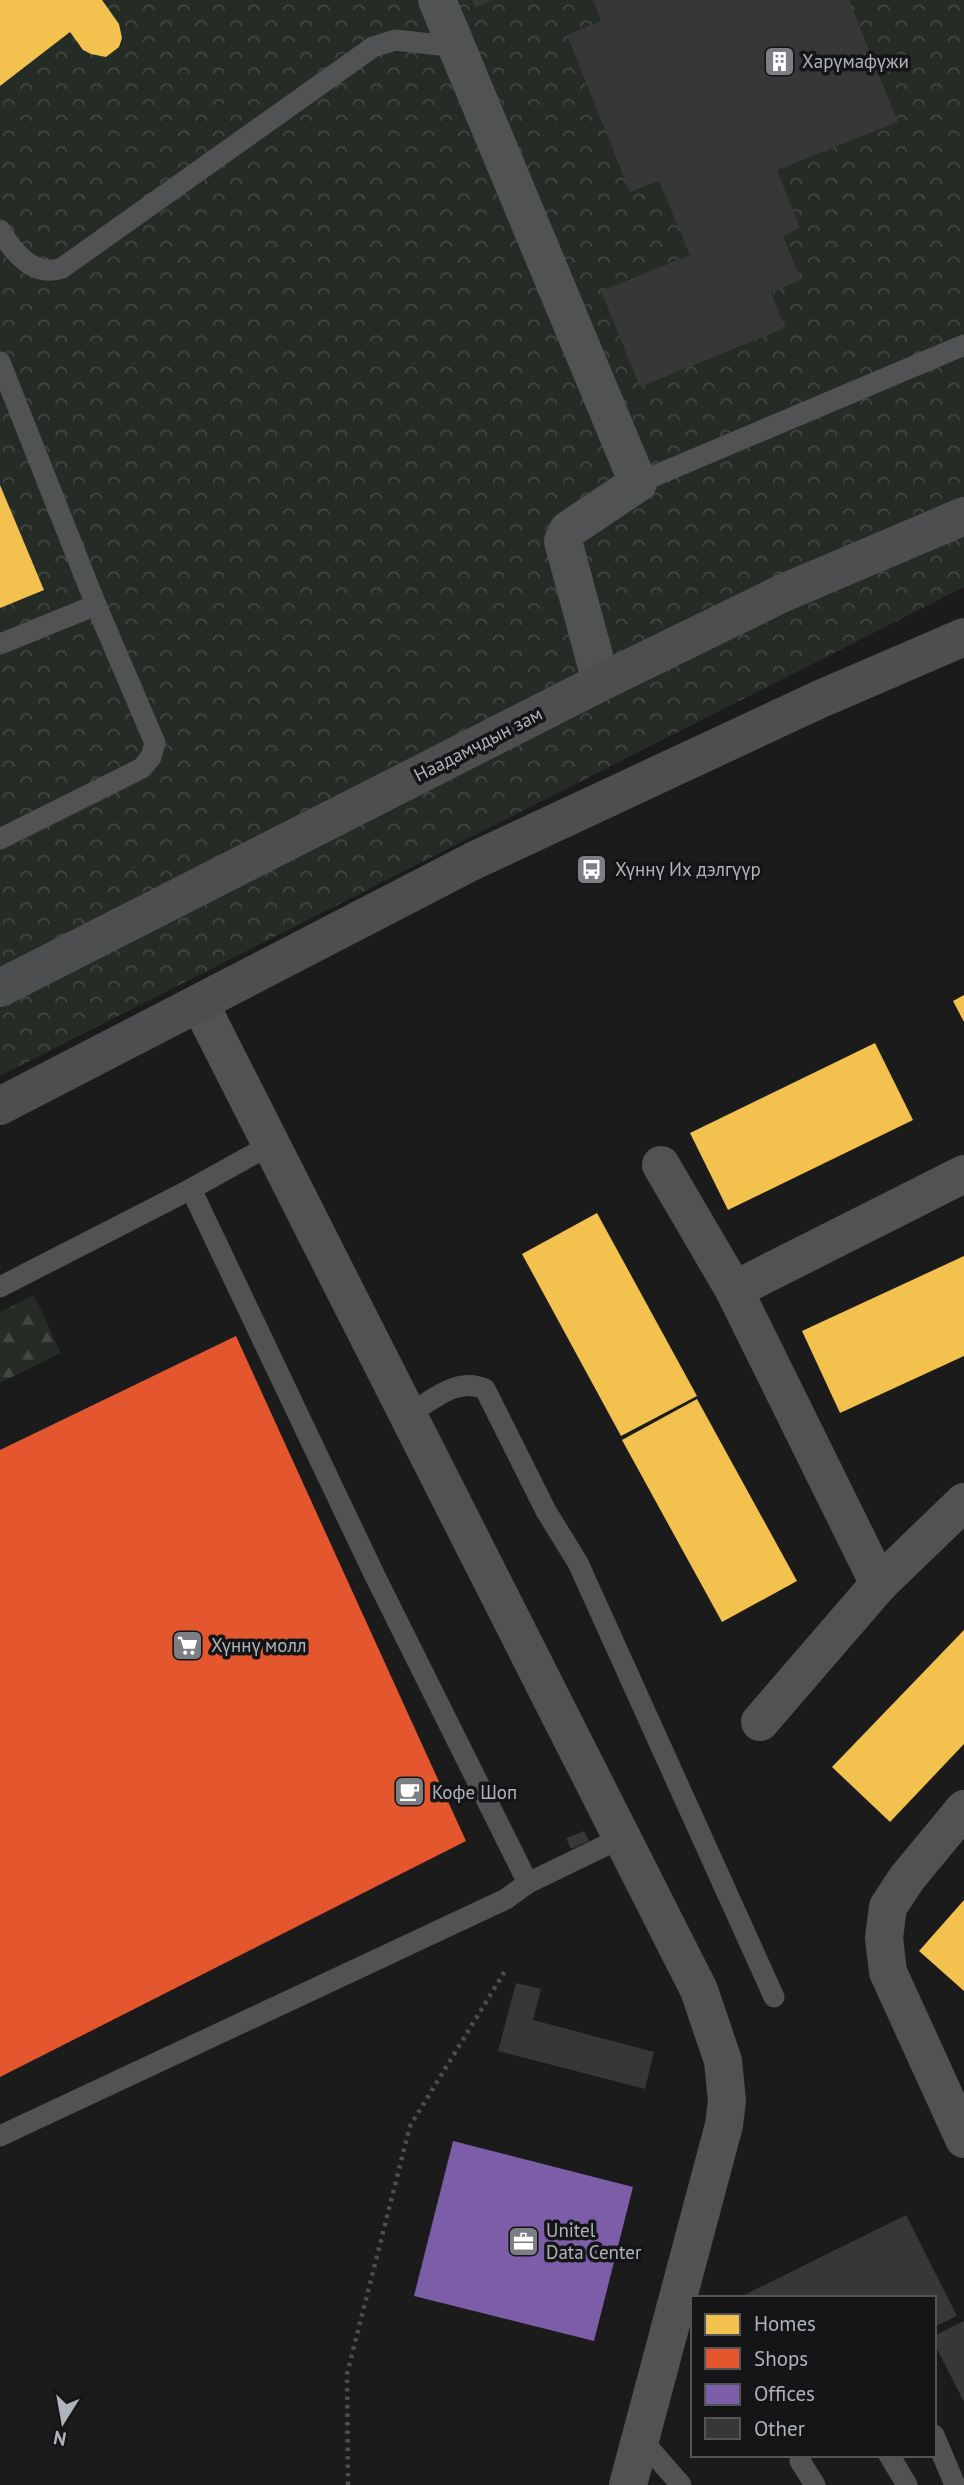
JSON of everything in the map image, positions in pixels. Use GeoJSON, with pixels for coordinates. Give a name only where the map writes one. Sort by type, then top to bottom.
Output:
{"type":"FeatureCollection","features":[{"type":"Feature","properties":{"kind":"highway","name":"Наадамчдын зам"},"geometry":{"type":"LineString","coordinates":[[0,988],[601,682],[783,593],[964,516]]}},
{"type":"Feature","properties":{"kind":"highway"},"geometry":{"type":"LineString","coordinates":[[0,1105],[473,861],[818,700],[964,637]]}},
{"type":"Feature","properties":{"kind":"street"},"geometry":{"type":"LineString","coordinates":[[437,0],[638,483],[568,530],[563,541],[601,682]]}},
{"type":"Feature","properties":{"kind":"street"},"geometry":{"type":"LineString","coordinates":[[200,1004],[623,1837],[711,2020],[723,2061],[727,2101],[717,2157],[628,2485]]}},
{"type":"Feature","properties":{"kind":"street"},"geometry":{"type":"LineString","coordinates":[[661,1166],[734,1290],[879,1584]]}},
{"type":"Feature","properties":{"kind":"street"},"geometry":{"type":"LineString","coordinates":[[734,1290],[964,1174]]}},
{"type":"Feature","properties":{"kind":"street"},"geometry":{"type":"LineString","coordinates":[[760,1722],[879,1584],[964,1502]]}},
{"type":"Feature","properties":{"kind":"street"},"geometry":{"type":"LineString","coordinates":[[962,2126],[888,1972],[884,1938],[888,1907],[907,1878],[964,1809]]}},
{"type":"Feature","properties":{"kind":"lane"},"geometry":{"type":"LineString","coordinates":[[0,230],[34,269],[48,273],[62,268],[373,47],[395,40],[458,47]]}},
{"type":"Feature","properties":{"kind":"lane"},"geometry":{"type":"LineString","coordinates":[[638,483],[964,345]]}},
{"type":"Feature","properties":{"kind":"lane"},"geometry":{"type":"LineString","coordinates":[[0,362],[96,605],[155,743],[151,757],[142,768],[0,839]]}},
{"type":"Feature","properties":{"kind":"lane"},"geometry":{"type":"LineString","coordinates":[[0,644],[96,605]]}},
{"type":"Feature","properties":{"kind":"lane"},"geometry":{"type":"LineString","coordinates":[[0,1287],[191,1189],[270,1145]]}},
{"type":"Feature","properties":{"kind":"lane"},"geometry":{"type":"LineString","coordinates":[[191,1189],[374,1574],[528,1883]]}},
{"type":"Feature","properties":{"kind":"lane"},"geometry":{"type":"LineString","coordinates":[[408,1415],[460,1384],[473,1383],[485,1389],[546,1511],[578,1563],[774,1997]]}},
{"type":"Feature","properties":{"kind":"lane"},"geometry":{"type":"LineString","coordinates":[[0,2136],[506,1899],[528,1883],[623,1837]]}},
{"type":"Feature","properties":{"kind":"lane"},"geometry":{"type":"LineString","coordinates":[[641,2439],[681,2485]]}},
{"type":"Feature","properties":{"kind":"lane"},"geometry":{"type":"LineString","coordinates":[[936,2440],[956,2485]]}},
{"type":"Feature","properties":{"kind":"lane"},"geometry":{"type":"LineString","coordinates":[[801,2457],[800,2461],[815,2485]]}},
{"type":"Feature","properties":{"kind":"lane"},"geometry":{"type":"LineString","coordinates":[[890,2457],[907,2485]]}},
{"type":"Feature","properties":{"kind":"path"},"geometry":{"type":"LineString","coordinates":[[348,2485],[347,2374],[410,2126],[505,1971]]}},
{"type":"Feature","properties":{"kind":"green space"},"geometry":{"type":"Polygon","coordinates":[[[0,0],[964,0],[964,587],[0,1076],[0,0]]]}},
{"type":"Feature","properties":{"kind":"green space"},"geometry":{"type":"Polygon","coordinates":[[[34,1295],[61,1353],[0,1383],[0,1312],[34,1295]]]}},
{"type":"Feature","properties":{"kind":"building: Homes"},"geometry":{"type":"Polygon","coordinates":[[[0,0],[102,0],[119,24],[122,38],[119,47],[106,57],[91,54],[83,50],[70,32],[0,86],[0,0]]]}},
{"type":"Feature","properties":{"kind":"building: Homes"},"geometry":{"type":"Polygon","coordinates":[[[0,485],[44,590],[0,608],[0,485]]]}},
{"type":"Feature","properties":{"kind":"building: Homes"},"geometry":{"type":"Polygon","coordinates":[[[964,995],[964,1022],[953,1001],[964,995]]]}},
{"type":"Feature","properties":{"kind":"building: Homes"},"geometry":{"type":"Polygon","coordinates":[[[875,1043],[913,1120],[728,1210],[690,1133],[875,1043]]]}},
{"type":"Feature","properties":{"kind":"building: Homes"},"geometry":{"type":"Polygon","coordinates":[[[597,1213],[697,1396],[621,1436],[522,1254],[597,1213]]]}},
{"type":"Feature","properties":{"kind":"building: Homes"},"geometry":{"type":"Polygon","coordinates":[[[964,1256],[964,1356],[840,1413],[802,1331],[964,1256]]]}},
{"type":"Feature","properties":{"kind":"building: Homes"},"geometry":{"type":"Polygon","coordinates":[[[697,1399],[797,1581],[722,1622],[622,1440],[697,1399]]]}},
{"type":"Feature","properties":{"kind":"building: Homes"},"geometry":{"type":"Polygon","coordinates":[[[964,1630],[964,1744],[890,1822],[832,1767],[964,1630]]]}},
{"type":"Feature","properties":{"kind":"building: Homes"},"geometry":{"type":"Polygon","coordinates":[[[964,1900],[964,1991],[919,1951],[964,1900]]]}},
{"type":"Feature","properties":{"kind":"building: Shops","name":"Хүннү молл"},"geometry":{"type":"Polygon","coordinates":[[[236,1336],[466,1841],[0,2077],[0,1450],[236,1336]]]}},
{"type":"Feature","properties":{"kind":"building: Offices","name":"Unitel Data Center"},"geometry":{"type":"Polygon","coordinates":[[[453,2141],[633,2187],[594,2341],[414,2296],[453,2141]]]}},
{"type":"Feature","properties":{"kind":"building: Other"},"geometry":{"type":"Polygon","coordinates":[[[472,0],[493,0],[475,7],[472,0]]]}},
{"type":"Feature","properties":{"kind":"building: Other"},"geometry":{"type":"Polygon","coordinates":[[[593,0],[849,0],[898,122],[777,170],[800,228],[783,236],[801,280],[771,292],[785,328],[640,387],[601,291],[690,255],[659,181],[630,192],[567,35],[601,21],[593,0]]]}},
{"type":"Feature","properties":{"kind":"building: Other"},"geometry":{"type":"Polygon","coordinates":[[[584,1831],[589,1841],[571,1849],[566,1838],[584,1831]]]}},
{"type":"Feature","properties":{"kind":"building: Other"},"geometry":{"type":"Polygon","coordinates":[[[516,1983],[541,1989],[533,2020],[654,2052],[645,2089],[498,2051],[516,1983]]]}},
{"type":"Feature","properties":{"kind":"building: Other"},"geometry":{"type":"Polygon","coordinates":[[[906,2215],[957,2316],[936,2326],[936,2296],[742,2296],[906,2215]]]}},
{"type":"Feature","properties":{"kind":"building: Other"},"geometry":{"type":"Polygon","coordinates":[[[964,2321],[964,2402],[936,2347],[936,2335],[964,2321]]]}},
{"type":"Feature","properties":{"kind":"place","name":"Харүмафүжи"},"geometry":{"type":"Point","coordinates":[779,61]}},
{"type":"Feature","properties":{"kind":"place","name":"Хүннү Их дэлгүүр"},"geometry":{"type":"Point","coordinates":[592,869]}},
{"type":"Feature","properties":{"kind":"place","name":"Хүннү молл"},"geometry":{"type":"Point","coordinates":[188,1645]}},
{"type":"Feature","properties":{"kind":"place","name":"Кофе Шоп"},"geometry":{"type":"Point","coordinates":[409,1792]}},
{"type":"Feature","properties":{"kind":"place","name":"Unitel Data Center"},"geometry":{"type":"Point","coordinates":[523,2241]}}]}
